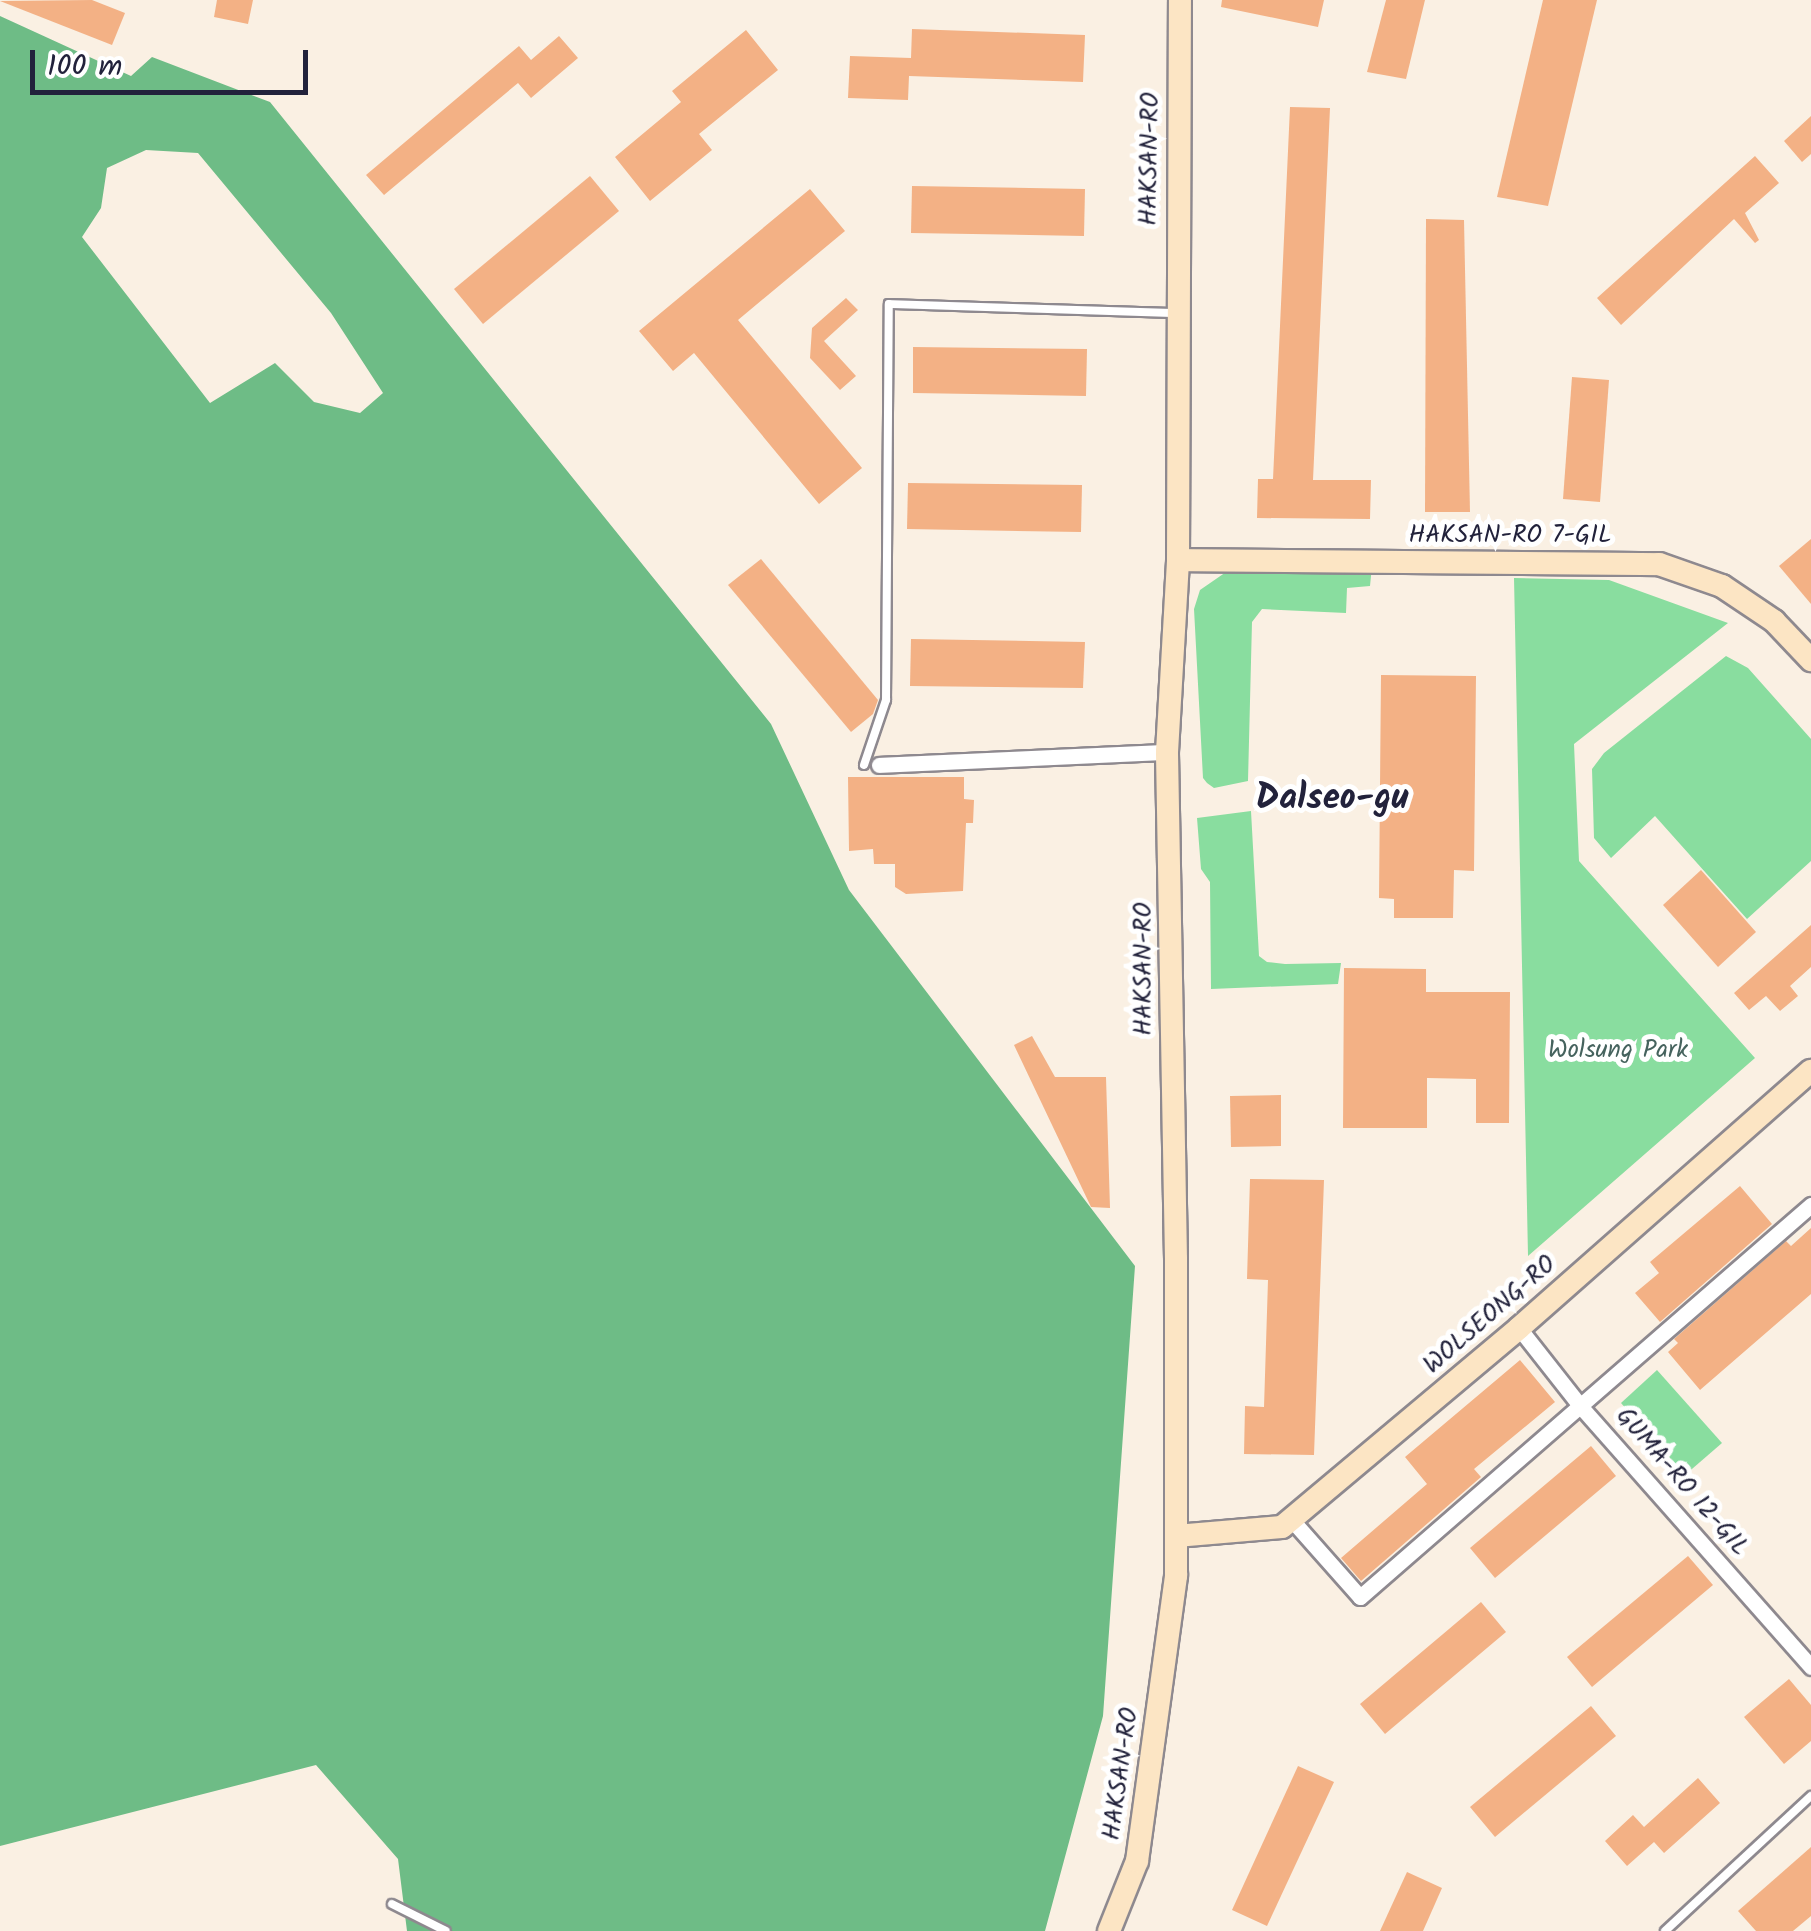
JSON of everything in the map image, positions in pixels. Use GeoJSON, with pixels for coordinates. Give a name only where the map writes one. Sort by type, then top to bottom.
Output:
{"type":"FeatureCollection","features":[{"type":"Feature","properties":{"kind":"main road","name":"HAKSAN-RO"},"geometry":{"type":"LineString","coordinates":[[1109,1931],[1137,1861],[1176,1576],[1167,752],[1178,560],[1180,0]]}},
{"type":"Feature","properties":{"kind":"main road","name":"HAKSAN-RO 7-GIL"},"geometry":{"type":"LineString","coordinates":[[1178,560],[1660,564],[1722,586],[1774,621],[1811,660]]}},
{"type":"Feature","properties":{"kind":"main road","name":"WOLSEONG-RO"},"geometry":{"type":"LineString","coordinates":[[1176,1536],[1282,1527],[1519,1328],[1811,1070]]}},
{"type":"Feature","properties":{"kind":"street"},"geometry":{"type":"LineString","coordinates":[[871,765],[1167,752]]}},
{"type":"Feature","properties":{"kind":"street"},"geometry":{"type":"LineString","coordinates":[[1291,1519],[1360,1597],[1811,1205]]}},
{"type":"Feature","properties":{"kind":"street","name":"GUMA-RO 12-GIL"},"geometry":{"type":"LineString","coordinates":[[1519,1328],[1582,1408],[1811,1667]]}},
{"type":"Feature","properties":{"kind":"lane"},"geometry":{"type":"LineString","coordinates":[[871,765],[886,700],[890,304],[1176,313]]}},
{"type":"Feature","properties":{"kind":"lane"},"geometry":{"type":"LineString","coordinates":[[1666,1931],[1811,1796]]}},
{"type":"Feature","properties":{"kind":"lane"},"geometry":{"type":"LineString","coordinates":[[392,1904],[446,1931]]}},
{"type":"Feature","properties":{"kind":"green space"},"geometry":{"type":"Polygon","coordinates":[[[0,16],[131,76],[152,57],[270,102],[771,724],[849,890],[1135,1266],[1103,1716],[1045,1931],[407,1931],[398,1859],[316,1765],[0,1846],[0,16]],[[146,150],[107,168],[101,208],[82,237],[210,403],[275,363],[314,402],[360,413],[383,393],[331,313],[198,153],[146,150]]]}},
{"type":"Feature","properties":{"kind":"green space"},"geometry":{"type":"Polygon","coordinates":[[[1372,566],[1370,586],[1347,588],[1346,613],[1262,609],[1252,622],[1248,781],[1214,788],[1207,783],[1203,778],[1194,609],[1200,590],[1229,570],[1372,566]]]}},
{"type":"Feature","properties":{"kind":"green space","name":"Wolsung Park"},"geometry":{"type":"Polygon","coordinates":[[[1514,578],[1609,580],[1728,623],[1574,744],[1579,861],[1755,1058],[1528,1256],[1514,578]]]}},
{"type":"Feature","properties":{"kind":"green space"},"geometry":{"type":"Polygon","coordinates":[[[1726,656],[1748,668],[1811,739],[1811,861],[1747,919],[1655,816],[1611,858],[1594,838],[1592,769],[1604,753],[1726,656]]]}},
{"type":"Feature","properties":{"kind":"green space"},"geometry":{"type":"Polygon","coordinates":[[[1251,811],[1259,956],[1267,962],[1285,964],[1341,963],[1338,984],[1211,989],[1210,882],[1201,869],[1197,818],[1251,811]]]}},
{"type":"Feature","properties":{"kind":"green space"},"geometry":{"type":"Polygon","coordinates":[[[1657,1370],[1722,1443],[1685,1475],[1621,1403],[1657,1370]]]}},
{"type":"Feature","properties":{"kind":"building"},"geometry":{"type":"Polygon","coordinates":[[[92,0],[125,13],[112,45],[0,1],[92,0]]]}},
{"type":"Feature","properties":{"kind":"building"},"geometry":{"type":"Polygon","coordinates":[[[217,0],[253,0],[248,24],[214,17],[217,0]]]}},
{"type":"Feature","properties":{"kind":"building"},"geometry":{"type":"Polygon","coordinates":[[[1222,0],[1324,0],[1318,27],[1221,7],[1222,0]]]}},
{"type":"Feature","properties":{"kind":"building"},"geometry":{"type":"Polygon","coordinates":[[[1386,0],[1425,0],[1406,79],[1367,72],[1386,0]]]}},
{"type":"Feature","properties":{"kind":"building"},"geometry":{"type":"Polygon","coordinates":[[[1543,0],[1597,0],[1548,206],[1497,197],[1543,0]]]}},
{"type":"Feature","properties":{"kind":"building"},"geometry":{"type":"Polygon","coordinates":[[[912,29],[1085,35],[1083,82],[909,76],[908,100],[848,98],[850,56],[911,58],[912,29]]]}},
{"type":"Feature","properties":{"kind":"building"},"geometry":{"type":"Polygon","coordinates":[[[746,30],[778,70],[699,134],[712,150],[650,201],[615,157],[681,102],[672,91],[746,30]]]}},
{"type":"Feature","properties":{"kind":"building"},"geometry":{"type":"Polygon","coordinates":[[[559,36],[578,58],[531,98],[518,83],[384,195],[366,175],[519,46],[531,60],[559,36]]]}},
{"type":"Feature","properties":{"kind":"building"},"geometry":{"type":"Polygon","coordinates":[[[1290,107],[1330,108],[1313,480],[1371,480],[1370,519],[1257,518],[1258,479],[1273,479],[1290,107]]]}},
{"type":"Feature","properties":{"kind":"building"},"geometry":{"type":"Polygon","coordinates":[[[1811,116],[1811,154],[1802,162],[1784,141],[1811,116]]]}},
{"type":"Feature","properties":{"kind":"building"},"geometry":{"type":"Polygon","coordinates":[[[1755,156],[1779,183],[1745,213],[1759,240],[1755,243],[1734,219],[1621,325],[1597,298],[1755,156]]]}},
{"type":"Feature","properties":{"kind":"building"},"geometry":{"type":"Polygon","coordinates":[[[590,176],[619,211],[483,324],[454,289],[590,176]]]}},
{"type":"Feature","properties":{"kind":"building"},"geometry":{"type":"Polygon","coordinates":[[[912,186],[1085,189],[1084,236],[911,233],[912,186]]]}},
{"type":"Feature","properties":{"kind":"building"},"geometry":{"type":"Polygon","coordinates":[[[810,189],[845,231],[738,320],[862,468],[819,504],[694,353],[673,371],[639,331],[810,189]]]}},
{"type":"Feature","properties":{"kind":"building"},"geometry":{"type":"Polygon","coordinates":[[[1426,219],[1464,220],[1470,512],[1425,512],[1426,219]]]}},
{"type":"Feature","properties":{"kind":"building"},"geometry":{"type":"Polygon","coordinates":[[[846,298],[858,310],[824,341],[856,376],[840,390],[810,358],[812,328],[846,298]]]}},
{"type":"Feature","properties":{"kind":"building"},"geometry":{"type":"Polygon","coordinates":[[[913,347],[1087,349],[1086,396],[913,393],[913,347]]]}},
{"type":"Feature","properties":{"kind":"building"},"geometry":{"type":"Polygon","coordinates":[[[1572,377],[1609,380],[1600,502],[1563,499],[1572,377]]]}},
{"type":"Feature","properties":{"kind":"building"},"geometry":{"type":"Polygon","coordinates":[[[908,483],[1082,485],[1081,532],[907,529],[908,483]]]}},
{"type":"Feature","properties":{"kind":"building"},"geometry":{"type":"Polygon","coordinates":[[[1811,539],[1811,604],[1779,566],[1811,539]]]}},
{"type":"Feature","properties":{"kind":"building"},"geometry":{"type":"Polygon","coordinates":[[[761,559],[878,700],[873,714],[851,732],[728,585],[761,559]]]}},
{"type":"Feature","properties":{"kind":"building"},"geometry":{"type":"Polygon","coordinates":[[[911,639],[1085,642],[1083,688],[910,686],[911,639]]]}},
{"type":"Feature","properties":{"kind":"building"},"geometry":{"type":"Polygon","coordinates":[[[1381,675],[1476,676],[1474,871],[1454,870],[1453,918],[1394,918],[1394,899],[1379,898],[1381,675]]]}},
{"type":"Feature","properties":{"kind":"building"},"geometry":{"type":"Polygon","coordinates":[[[848,777],[964,777],[964,799],[974,800],[973,823],[966,823],[963,891],[906,894],[895,887],[895,864],[874,864],[873,849],[849,851],[848,777]]]}},
{"type":"Feature","properties":{"kind":"building"},"geometry":{"type":"Polygon","coordinates":[[[1701,870],[1756,932],[1718,967],[1663,905],[1701,870]]]}},
{"type":"Feature","properties":{"kind":"building"},"geometry":{"type":"Polygon","coordinates":[[[1811,925],[1811,967],[1790,986],[1798,996],[1780,1011],[1766,996],[1749,1010],[1734,993],[1811,925]]]}},
{"type":"Feature","properties":{"kind":"building"},"geometry":{"type":"Polygon","coordinates":[[[1344,968],[1426,969],[1426,992],[1510,992],[1509,1123],[1476,1123],[1476,1079],[1427,1078],[1427,1128],[1343,1128],[1344,968]]]}},
{"type":"Feature","properties":{"kind":"building"},"geometry":{"type":"Polygon","coordinates":[[[1032,1036],[1055,1077],[1106,1077],[1110,1208],[1091,1207],[1014,1045],[1032,1036]]]}},
{"type":"Feature","properties":{"kind":"building"},"geometry":{"type":"Polygon","coordinates":[[[1281,1095],[1281,1146],[1231,1147],[1230,1096],[1281,1095]]]}},
{"type":"Feature","properties":{"kind":"building"},"geometry":{"type":"Polygon","coordinates":[[[1250,1179],[1324,1180],[1314,1455],[1244,1454],[1245,1406],[1264,1407],[1268,1280],[1247,1279],[1250,1179]]]}},
{"type":"Feature","properties":{"kind":"building"},"geometry":{"type":"Polygon","coordinates":[[[1740,1186],[1772,1224],[1660,1322],[1635,1293],[1659,1273],[1650,1262],[1740,1186]]]}},
{"type":"Feature","properties":{"kind":"building"},"geometry":{"type":"Polygon","coordinates":[[[1811,1228],[1811,1294],[1700,1390],[1668,1352],[1678,1343],[1674,1339],[1786,1241],[1791,1246],[1811,1228]]]}},
{"type":"Feature","properties":{"kind":"building"},"geometry":{"type":"Polygon","coordinates":[[[1520,1360],[1555,1402],[1474,1469],[1481,1477],[1361,1581],[1341,1558],[1427,1484],[1405,1457],[1520,1360]]]}},
{"type":"Feature","properties":{"kind":"building"},"geometry":{"type":"Polygon","coordinates":[[[1591,1446],[1616,1476],[1495,1578],[1470,1548],[1591,1446]]]}},
{"type":"Feature","properties":{"kind":"building"},"geometry":{"type":"Polygon","coordinates":[[[1688,1556],[1713,1585],[1592,1687],[1567,1657],[1688,1556]]]}},
{"type":"Feature","properties":{"kind":"building"},"geometry":{"type":"Polygon","coordinates":[[[1481,1602],[1506,1632],[1385,1734],[1360,1704],[1481,1602]]]}},
{"type":"Feature","properties":{"kind":"building"},"geometry":{"type":"Polygon","coordinates":[[[1789,1679],[1811,1705],[1811,1741],[1784,1764],[1744,1717],[1789,1679]]]}},
{"type":"Feature","properties":{"kind":"building"},"geometry":{"type":"Polygon","coordinates":[[[1591,1706],[1616,1736],[1495,1837],[1470,1807],[1591,1706]]]}},
{"type":"Feature","properties":{"kind":"building"},"geometry":{"type":"Polygon","coordinates":[[[1298,1766],[1334,1782],[1267,1926],[1232,1910],[1298,1766]]]}},
{"type":"Feature","properties":{"kind":"building"},"geometry":{"type":"Polygon","coordinates":[[[1698,1778],[1720,1803],[1664,1853],[1654,1842],[1627,1866],[1605,1841],[1633,1815],[1644,1827],[1698,1778]]]}},
{"type":"Feature","properties":{"kind":"building"},"geometry":{"type":"Polygon","coordinates":[[[1811,1847],[1811,1916],[1793,1931],[1756,1931],[1738,1911],[1811,1847]]]}},
{"type":"Feature","properties":{"kind":"building"},"geometry":{"type":"Polygon","coordinates":[[[1407,1872],[1442,1888],[1423,1931],[1380,1931],[1407,1872]]]}},
{"type":"Feature","properties":{"kind":"district","name":"Dalseo-gu"},"geometry":{"type":"Point","coordinates":[1332,799]}}]}
